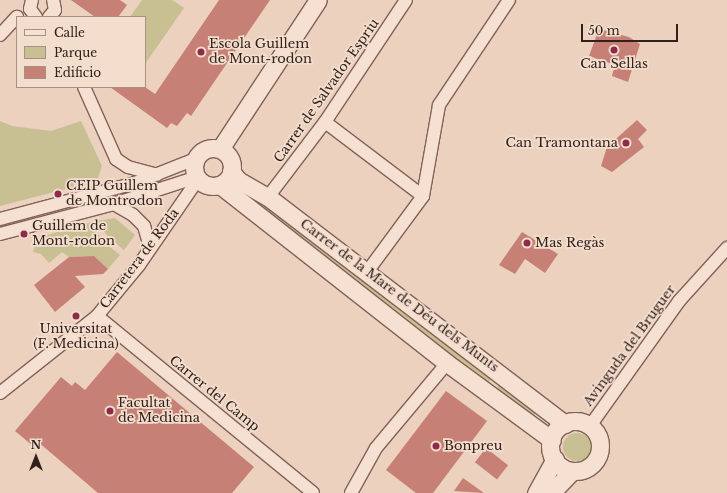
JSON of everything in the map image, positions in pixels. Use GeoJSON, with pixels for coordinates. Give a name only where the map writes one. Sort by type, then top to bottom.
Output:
{"type":"FeatureCollection","features":[{"type":"Feature","properties":{"kind":"street"},"geometry":{"type":"LineString","coordinates":[[52,16],[53,0]]}},
{"type":"Feature","properties":{"kind":"street"},"geometry":{"type":"LineString","coordinates":[[220,149],[318,0]]}},
{"type":"Feature","properties":{"kind":"street","name":"Carrer de Salvador Espriu"},"geometry":{"type":"LineString","coordinates":[[268,197],[325,122],[406,0]]}},
{"type":"Feature","properties":{"kind":"street"},"geometry":{"type":"LineString","coordinates":[[367,272],[423,196],[439,105],[509,0]]}},
{"type":"Feature","properties":{"kind":"street"},"geometry":{"type":"LineString","coordinates":[[31,2],[36,16]]}},
{"type":"Feature","properties":{"kind":"street"},"geometry":{"type":"LineString","coordinates":[[19,16],[31,2]]}},
{"type":"Feature","properties":{"kind":"street"},"geometry":{"type":"LineString","coordinates":[[0,34],[16,20]]}},
{"type":"Feature","properties":{"kind":"street"},"geometry":{"type":"LineString","coordinates":[[84,88],[116,159],[128,168],[157,176]]}},
{"type":"Feature","properties":{"kind":"street"},"geometry":{"type":"LineString","coordinates":[[325,122],[423,196]]}},
{"type":"Feature","properties":{"kind":"street"},"geometry":{"type":"LineString","coordinates":[[0,219],[157,176],[195,159],[206,149],[220,149],[230,158],[231,171],[220,184],[210,186],[197,178],[114,204],[0,234]]}},
{"type":"Feature","properties":{"kind":"street"},"geometry":{"type":"LineString","coordinates":[[195,159],[197,178]]}},
{"type":"Feature","properties":{"kind":"street","name":"Carrer de la Mare de Déu dels Munts"},"geometry":{"type":"LineString","coordinates":[[231,171],[238,180],[268,197],[565,424]]}},
{"type":"Feature","properties":{"kind":"street","name":"Carretera de Roda"},"geometry":{"type":"LineString","coordinates":[[0,393],[97,316],[150,247],[197,178]]}},
{"type":"Feature","properties":{"kind":"street","name":"Carrer de la Mare de Déu dels Munts"},"geometry":{"type":"LineString","coordinates":[[220,184],[447,363],[552,440]]}},
{"type":"Feature","properties":{"kind":"street"},"geometry":{"type":"LineString","coordinates":[[114,204],[133,215],[144,226],[150,247]]}},
{"type":"Feature","properties":{"kind":"street","name":"Avinguda del Bruguer"},"geometry":{"type":"LineString","coordinates":[[590,426],[674,307],[727,248]]}},
{"type":"Feature","properties":{"kind":"street","name":"Carrer del Camp"},"geometry":{"type":"LineString","coordinates":[[97,316],[313,493]]}},
{"type":"Feature","properties":{"kind":"street"},"geometry":{"type":"LineString","coordinates":[[351,493],[376,448],[447,363]]}},
{"type":"Feature","properties":{"kind":"street"},"geometry":{"type":"LineString","coordinates":[[574,422],[590,426],[599,438],[599,454],[588,468],[572,471],[561,466],[555,459],[552,440],[565,424],[574,422]]}},
{"type":"Feature","properties":{"kind":"street"},"geometry":{"type":"LineString","coordinates":[[536,493],[555,459]]}},
{"type":"Feature","properties":{"kind":"street"},"geometry":{"type":"LineString","coordinates":[[551,493],[572,471]]}},
{"type":"Feature","properties":{"kind":"green space"},"geometry":{"type":"Polygon","coordinates":[[[142,0],[172,0],[184,8],[146,63],[146,16],[131,16],[142,0]]]}},
{"type":"Feature","properties":{"kind":"green space"},"geometry":{"type":"Polygon","coordinates":[[[0,121],[12,126],[51,131],[81,121],[102,166],[98,178],[93,182],[0,206],[0,121]]]}},
{"type":"Feature","properties":{"kind":"green space"},"geometry":{"type":"Polygon","coordinates":[[[244,188],[493,376],[488,382],[239,194],[244,188]]]}},
{"type":"Feature","properties":{"kind":"green space"},"geometry":{"type":"Polygon","coordinates":[[[115,218],[135,235],[124,250],[108,237],[97,221],[115,218]]]}},
{"type":"Feature","properties":{"kind":"green space"},"geometry":{"type":"Polygon","coordinates":[[[92,222],[102,241],[120,255],[108,269],[94,256],[69,257],[62,252],[49,263],[41,254],[33,252],[37,238],[92,222]]]}},
{"type":"Feature","properties":{"kind":"green space"},"geometry":{"type":"Polygon","coordinates":[[[500,384],[537,411],[533,417],[496,390],[500,384]]]}},
{"type":"Feature","properties":{"kind":"green space"},"geometry":{"type":"Polygon","coordinates":[[[577,433],[587,437],[591,447],[587,457],[577,461],[567,457],[563,447],[567,437],[577,433]]]}},
{"type":"Feature","properties":{"kind":"building"},"geometry":{"type":"Polygon","coordinates":[[[71,0],[120,0],[127,5],[119,16],[94,16],[71,0]]]}},
{"type":"Feature","properties":{"kind":"building"},"geometry":{"type":"Polygon","coordinates":[[[219,0],[270,0],[191,116],[187,113],[177,126],[171,123],[167,128],[111,88],[146,88],[155,94],[219,0]]]}},
{"type":"Feature","properties":{"kind":"building","name":"Can Sellas"},"geometry":{"type":"Polygon","coordinates":[[[599,29],[629,37],[640,44],[628,82],[612,76],[615,65],[589,56],[599,29]]]}},
{"type":"Feature","properties":{"kind":"building","name":"Can Tramontana"},"geometry":{"type":"Polygon","coordinates":[[[637,120],[647,130],[638,139],[644,147],[612,172],[601,166],[607,147],[637,120]]]}},
{"type":"Feature","properties":{"kind":"building","name":"Mas Regàs"},"geometry":{"type":"Polygon","coordinates":[[[522,232],[558,254],[545,273],[525,259],[515,274],[499,265],[522,232]]]}},
{"type":"Feature","properties":{"kind":"building"},"geometry":{"type":"Polygon","coordinates":[[[94,256],[108,269],[103,274],[75,276],[85,287],[55,312],[34,285],[69,257],[94,256]]]}},
{"type":"Feature","properties":{"kind":"building","name":"Facultat de Medicina"},"geometry":{"type":"Polygon","coordinates":[[[117,352],[254,467],[232,493],[98,493],[37,441],[33,446],[15,431],[61,377],[72,386],[75,382],[85,390],[117,352]]]}},
{"type":"Feature","properties":{"kind":"building","name":"Bonpreu"},"geometry":{"type":"Polygon","coordinates":[[[446,391],[487,421],[433,493],[416,493],[386,470],[446,391]]]}},
{"type":"Feature","properties":{"kind":"building"},"geometry":{"type":"Polygon","coordinates":[[[486,448],[508,465],[497,479],[475,462],[486,448]]]}},
{"type":"Feature","properties":{"kind":"building"},"geometry":{"type":"Polygon","coordinates":[[[463,478],[484,493],[454,491],[463,478]]]}},
{"type":"Feature","properties":{"kind":"place","name":"Can Sellas"},"geometry":{"type":"Point","coordinates":[614,50]}},
{"type":"Feature","properties":{"kind":"place","name":"Escola Guillem de Mont-rodon"},"geometry":{"type":"Point","coordinates":[201,52]}},
{"type":"Feature","properties":{"kind":"place","name":"Can Tramontana"},"geometry":{"type":"Point","coordinates":[626,143]}},
{"type":"Feature","properties":{"kind":"place","name":"CEIP Guillem de Montrodon"},"geometry":{"type":"Point","coordinates":[58,194]}},
{"type":"Feature","properties":{"kind":"place","name":"Guillem de Mont-rodon"},"geometry":{"type":"Point","coordinates":[24,234]}},
{"type":"Feature","properties":{"kind":"place","name":"Mas Regàs"},"geometry":{"type":"Point","coordinates":[527,243]}},
{"type":"Feature","properties":{"kind":"place","name":"Universitat (F. Medicina)"},"geometry":{"type":"Point","coordinates":[76,316]}},
{"type":"Feature","properties":{"kind":"place","name":"Facultat de Medicina"},"geometry":{"type":"Point","coordinates":[110,411]}},
{"type":"Feature","properties":{"kind":"place","name":"Bonpreu"},"geometry":{"type":"Point","coordinates":[436,446]}}]}
